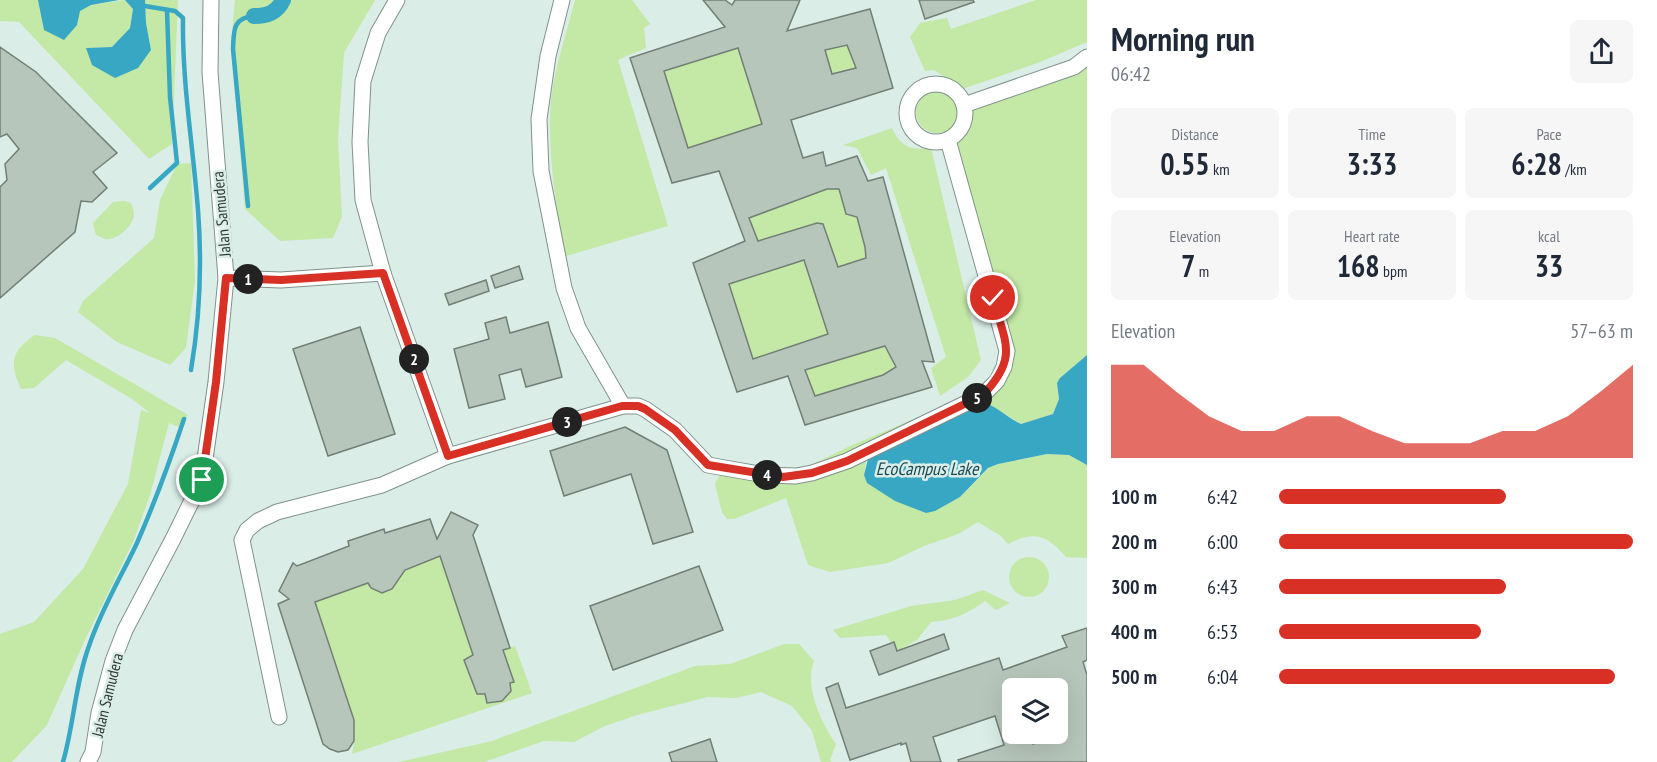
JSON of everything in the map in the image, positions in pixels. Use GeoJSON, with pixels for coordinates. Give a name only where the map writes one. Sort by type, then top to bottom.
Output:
{"type":"FeatureCollection","features":[{"type":"Feature","properties":{"kind":"street","name":"Jalan Samudera"},"geometry":{"type":"LineString","coordinates":[[88,762],[93,752],[99,713],[113,661],[125,630],[202,480],[216,382],[226,278],[210,72],[211,0]]}},
{"type":"Feature","properties":{"kind":"street"},"geometry":{"type":"LineString","coordinates":[[397,0],[378,33],[363,81],[360,142],[363,200],[383,273],[448,456]]}},
{"type":"Feature","properties":{"kind":"street"},"geometry":{"type":"LineString","coordinates":[[562,0],[548,56],[539,119],[541,171],[564,288],[578,328],[622,406]]}},
{"type":"Feature","properties":{"kind":"street"},"geometry":{"type":"LineString","coordinates":[[964,105],[1074,67],[1087,57]]}},
{"type":"Feature","properties":{"kind":"street"},"geometry":{"type":"LineString","coordinates":[[937,83],[954,90],[964,105],[964,122],[948,140],[937,143],[918,137],[910,129],[907,121],[908,102],[919,88],[937,83]]}},
{"type":"Feature","properties":{"kind":"street"},"geometry":{"type":"LineString","coordinates":[[279,717],[242,540],[247,530],[258,521],[277,513],[382,485],[448,456],[622,406],[638,406],[645,409],[675,430],[708,465],[783,477],[812,473],[847,461],[983,395],[997,381],[1004,367],[1007,351],[948,140]]}},
{"type":"Feature","properties":{"kind":"street"},"geometry":{"type":"LineString","coordinates":[[226,278],[281,280],[383,273]]}},
{"type":"Feature","properties":{"kind":"green space"},"geometry":{"type":"Polygon","coordinates":[[[0,0],[39,0],[77,25],[79,11],[91,5],[125,0],[133,8],[130,28],[112,47],[86,48],[151,50],[145,0],[178,0],[172,144],[149,159],[19,22],[0,21],[0,0]]]}},
{"type":"Feature","properties":{"kind":"green space"},"geometry":{"type":"Polygon","coordinates":[[[235,0],[375,0],[344,53],[338,139],[342,217],[333,238],[280,241],[245,209],[231,43],[235,0]]]}},
{"type":"Feature","properties":{"kind":"green space"},"geometry":{"type":"Polygon","coordinates":[[[575,0],[632,0],[650,24],[644,28],[646,48],[618,60],[668,226],[563,257],[552,172],[550,127],[553,86],[575,0]]]}},
{"type":"Feature","properties":{"kind":"green space"},"geometry":{"type":"Polygon","coordinates":[[[1036,0],[1087,0],[1087,42],[1040,62],[957,91],[945,77],[934,70],[925,71],[910,37],[920,23],[947,18],[951,29],[1036,0]]]}},
{"type":"Feature","properties":{"kind":"green space"},"geometry":{"type":"Polygon","coordinates":[[[847,45],[856,68],[832,74],[825,50],[847,45]]]}},
{"type":"Feature","properties":{"kind":"green space"},"geometry":{"type":"Polygon","coordinates":[[[738,48],[762,124],[688,148],[664,71],[738,48]]]}},
{"type":"Feature","properties":{"kind":"green space"},"geometry":{"type":"Polygon","coordinates":[[[1087,64],[1087,355],[1057,383],[1059,399],[1053,414],[1021,424],[1002,412],[866,461],[864,475],[908,505],[926,513],[960,497],[989,468],[998,464],[1047,454],[1069,455],[1087,465],[1087,558],[1066,557],[1052,543],[1039,537],[1025,537],[1008,544],[1001,536],[978,522],[958,534],[924,546],[888,563],[830,572],[808,565],[786,498],[734,519],[727,519],[722,512],[715,484],[719,476],[726,471],[801,470],[850,446],[985,389],[1006,358],[947,145],[964,125],[966,108],[1087,64]]]}},
{"type":"Feature","properties":{"kind":"green space"},"geometry":{"type":"Polygon","coordinates":[[[937,91],[952,97],[958,112],[952,127],[937,133],[922,127],[916,112],[922,97],[937,91]]]}},
{"type":"Feature","properties":{"kind":"green space"},"geometry":{"type":"Polygon","coordinates":[[[892,128],[899,140],[907,146],[917,149],[931,148],[981,360],[968,377],[940,396],[931,368],[946,357],[886,168],[871,175],[857,148],[843,145],[892,128]]]}},
{"type":"Feature","properties":{"kind":"green space"},"geometry":{"type":"Polygon","coordinates":[[[191,163],[195,280],[186,348],[170,365],[117,342],[78,312],[83,301],[154,238],[160,200],[177,164],[191,163]]]}},
{"type":"Feature","properties":{"kind":"green space"},"geometry":{"type":"Polygon","coordinates":[[[827,189],[839,189],[846,214],[857,217],[865,247],[866,258],[854,262],[857,274],[842,279],[823,224],[817,223],[758,241],[749,218],[827,189]]]}},
{"type":"Feature","properties":{"kind":"green space"},"geometry":{"type":"Polygon","coordinates":[[[113,202],[131,203],[134,212],[134,218],[128,227],[120,235],[110,239],[96,235],[93,223],[113,202]]]}},
{"type":"Feature","properties":{"kind":"green space"},"geometry":{"type":"Polygon","coordinates":[[[804,260],[828,334],[753,359],[729,284],[804,260]]]}},
{"type":"Feature","properties":{"kind":"green space"},"geometry":{"type":"Polygon","coordinates":[[[847,294],[888,347],[896,367],[883,375],[815,396],[805,370],[867,352],[847,294]]]}},
{"type":"Feature","properties":{"kind":"green space"},"geometry":{"type":"Polygon","coordinates":[[[35,335],[55,338],[188,415],[181,428],[169,423],[150,495],[133,542],[83,644],[47,725],[12,762],[0,762],[0,634],[34,622],[83,569],[128,484],[141,410],[150,413],[132,399],[66,360],[34,388],[21,389],[15,372],[14,358],[21,347],[35,335]]]}},
{"type":"Feature","properties":{"kind":"green space"},"geometry":{"type":"Polygon","coordinates":[[[440,556],[473,655],[464,661],[477,694],[485,694],[487,702],[513,682],[503,650],[515,646],[532,693],[352,754],[355,738],[354,720],[315,602],[368,583],[371,588],[382,593],[392,589],[400,577],[397,573],[440,556]]]}},
{"type":"Feature","properties":{"kind":"green space"},"geometry":{"type":"Polygon","coordinates":[[[1029,557],[1043,563],[1049,577],[1043,591],[1029,597],[1015,591],[1009,577],[1015,563],[1029,557]]]}},
{"type":"Feature","properties":{"kind":"green space"},"geometry":{"type":"Polygon","coordinates":[[[983,590],[1010,603],[996,610],[985,601],[960,616],[931,622],[917,640],[897,651],[886,635],[840,638],[833,630],[911,606],[955,600],[983,590]]]}},
{"type":"Feature","properties":{"kind":"green space"},"geometry":{"type":"Polygon","coordinates":[[[784,644],[799,644],[814,661],[811,671],[813,693],[820,715],[836,744],[830,760],[832,762],[821,762],[812,731],[792,706],[761,692],[736,698],[708,697],[637,715],[605,726],[574,742],[544,741],[484,762],[399,762],[492,741],[695,666],[730,664],[784,644]]]}},
{"type":"Feature","properties":{"kind":"water"},"geometry":{"type":"Polygon","coordinates":[[[38,0],[119,0],[91,5],[80,11],[77,25],[64,40],[44,30],[38,0]]]}},
{"type":"Feature","properties":{"kind":"water"},"geometry":{"type":"Polygon","coordinates":[[[125,0],[145,0],[151,50],[138,68],[115,78],[92,65],[86,48],[112,47],[130,28],[133,9],[125,0]]]}},
{"type":"Feature","properties":{"kind":"water","name":"EcoCampus Lake"},"geometry":{"type":"Polygon","coordinates":[[[1087,355],[1087,465],[1069,455],[1047,454],[998,464],[988,468],[960,497],[935,511],[926,513],[895,501],[867,483],[864,475],[870,451],[979,401],[991,405],[1021,424],[1053,414],[1059,399],[1057,383],[1087,355]]]}},
{"type":"Feature","properties":{"kind":"building"},"geometry":{"type":"Polygon","coordinates":[[[703,0],[725,0],[732,5],[735,0],[800,0],[787,31],[870,9],[893,88],[791,120],[803,158],[823,152],[826,166],[857,156],[868,181],[883,177],[934,362],[922,361],[932,387],[805,425],[788,376],[737,392],[693,263],[745,241],[719,171],[672,183],[630,58],[725,27],[703,0]],[[847,45],[825,50],[832,74],[856,68],[847,45]],[[738,48],[664,71],[688,148],[762,124],[738,48]],[[827,189],[749,218],[758,241],[817,223],[823,224],[838,267],[866,258],[857,217],[846,214],[839,189],[827,189]],[[804,260],[729,284],[753,359],[828,334],[804,260]],[[885,346],[805,370],[815,396],[883,375],[896,367],[885,346]]]}},
{"type":"Feature","properties":{"kind":"building"},"geometry":{"type":"Polygon","coordinates":[[[919,0],[973,0],[974,2],[925,19],[919,0]]]}},
{"type":"Feature","properties":{"kind":"building"},"geometry":{"type":"Polygon","coordinates":[[[0,47],[36,72],[117,153],[93,172],[107,188],[92,202],[81,201],[75,232],[0,298],[0,187],[7,180],[5,164],[19,149],[7,134],[0,137],[0,47]]]}},
{"type":"Feature","properties":{"kind":"building"},"geometry":{"type":"Polygon","coordinates":[[[519,266],[523,279],[495,288],[491,276],[519,266]]]}},
{"type":"Feature","properties":{"kind":"building"},"geometry":{"type":"Polygon","coordinates":[[[486,280],[489,291],[449,305],[445,294],[486,280]]]}},
{"type":"Feature","properties":{"kind":"building"},"geometry":{"type":"Polygon","coordinates":[[[506,317],[510,333],[548,322],[562,377],[526,387],[521,369],[499,375],[505,399],[469,408],[454,349],[489,339],[485,323],[506,317]]]}},
{"type":"Feature","properties":{"kind":"building"},"geometry":{"type":"Polygon","coordinates":[[[360,327],[395,434],[328,456],[293,349],[360,327]]]}},
{"type":"Feature","properties":{"kind":"building"},"geometry":{"type":"Polygon","coordinates":[[[625,427],[667,450],[693,532],[653,544],[631,474],[564,496],[550,451],[625,427]]]}},
{"type":"Feature","properties":{"kind":"building"},"geometry":{"type":"Polygon","coordinates":[[[451,512],[478,525],[473,535],[510,648],[503,650],[514,682],[510,683],[511,691],[502,701],[487,703],[485,694],[477,694],[464,660],[473,655],[440,556],[405,570],[392,589],[382,593],[371,588],[368,583],[315,602],[354,720],[354,741],[348,750],[338,752],[330,749],[323,744],[278,604],[289,599],[279,591],[293,563],[297,566],[349,546],[348,541],[384,529],[385,533],[430,519],[437,539],[451,512]]]}},
{"type":"Feature","properties":{"kind":"building"},"geometry":{"type":"Polygon","coordinates":[[[699,566],[723,630],[613,670],[590,606],[699,566]]]}},
{"type":"Feature","properties":{"kind":"building"},"geometry":{"type":"Polygon","coordinates":[[[1087,628],[1087,660],[1083,662],[1087,675],[1087,762],[959,762],[958,760],[1004,744],[1068,744],[1068,678],[1002,678],[1002,739],[995,716],[933,737],[941,762],[911,762],[906,743],[850,760],[826,688],[838,683],[846,708],[999,658],[1003,670],[1067,647],[1062,636],[1087,628]]]}},
{"type":"Feature","properties":{"kind":"building"},"geometry":{"type":"Polygon","coordinates":[[[944,634],[949,649],[879,675],[870,651],[894,642],[897,651],[944,634]]]}},
{"type":"Feature","properties":{"kind":"building"},"geometry":{"type":"Polygon","coordinates":[[[710,739],[717,762],[672,762],[669,753],[710,739]]]}},
{"type":"Feature","properties":{"kind":"waterway"},"geometry":{"type":"LineString","coordinates":[[254,16],[271,13],[283,0]]}},
{"type":"Feature","properties":{"kind":"waterway"},"geometry":{"type":"LineString","coordinates":[[145,6],[175,11],[183,18],[184,66],[200,250],[198,310],[191,370]]}},
{"type":"Feature","properties":{"kind":"waterway"},"geometry":{"type":"LineString","coordinates":[[150,188],[177,163],[170,97],[167,10]]}},
{"type":"Feature","properties":{"kind":"waterway"},"geometry":{"type":"LineString","coordinates":[[248,206],[233,49],[236,26],[242,19],[254,16]]}},
{"type":"Feature","properties":{"kind":"waterway"},"geometry":{"type":"LineString","coordinates":[[63,762],[84,660],[105,607],[144,528],[184,419]]}},
{"type":"Feature","properties":{"kind":"route"},"geometry":{"type":"LineString","coordinates":[[202,480],[216,382],[226,278],[281,280],[383,273],[448,456],[622,406],[638,406],[675,430],[708,465],[783,477],[812,473],[847,461],[932,422],[983,395],[997,381],[1004,367],[1007,351],[993,298]]}}]}
